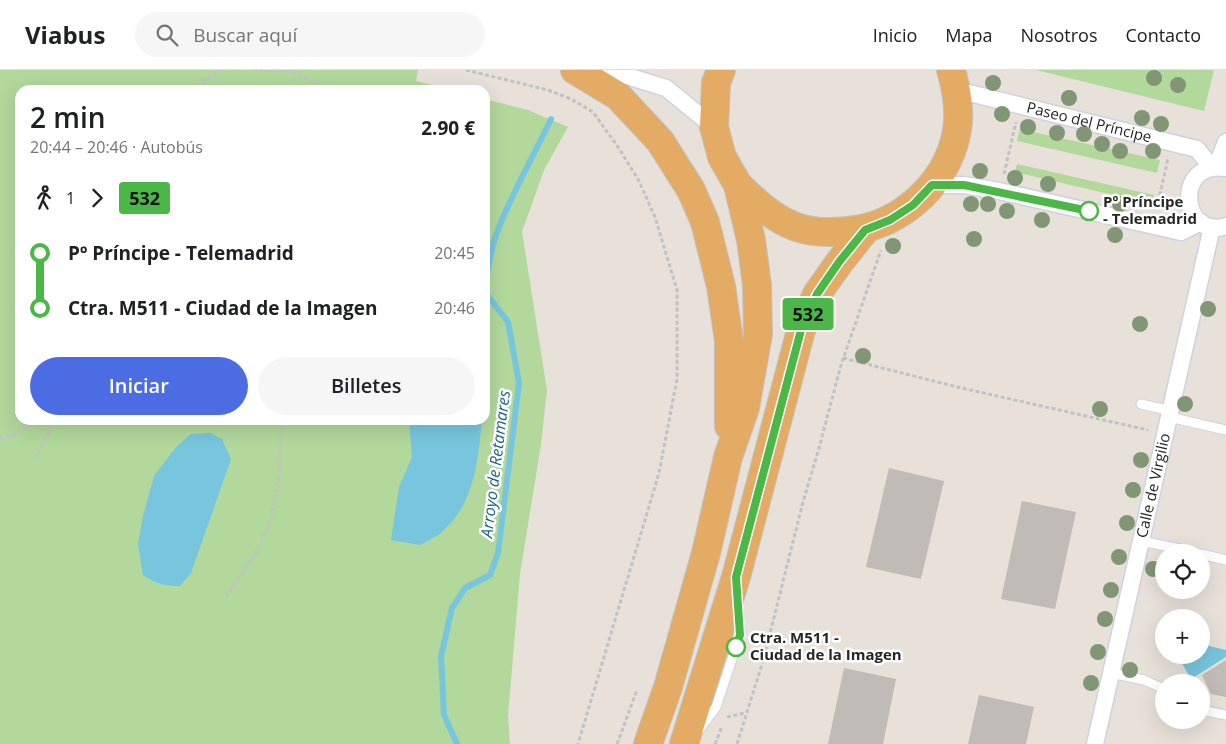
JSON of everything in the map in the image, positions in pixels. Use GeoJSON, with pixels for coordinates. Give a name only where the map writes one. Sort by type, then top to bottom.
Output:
{"type":"FeatureCollection","features":[{"type":"Feature","properties":{"kind":"highway"},"geometry":{"type":"LineString","coordinates":[[575,70],[618,96],[660,141],[691,190],[705,222],[722,286],[729,340],[728,457]]}},
{"type":"Feature","properties":{"kind":"highway"},"geometry":{"type":"LineString","coordinates":[[721,70],[716,83],[714,127],[722,157],[738,185],[763,210],[794,226],[829,233],[865,230],[890,220],[913,205],[932,185],[950,156],[958,123],[954,80]]}},
{"type":"Feature","properties":{"kind":"highway"},"geometry":{"type":"LineString","coordinates":[[647,739],[668,686],[703,562],[728,457],[745,408],[758,334],[757,285],[752,249],[738,185]]}},
{"type":"Feature","properties":{"kind":"highway"},"geometry":{"type":"LineString","coordinates":[[684,744],[736,577],[801,330],[817,294],[839,262],[865,230]]}},
{"type":"Feature","properties":{"kind":"street"},"geometry":{"type":"LineString","coordinates":[[608,70],[666,88],[714,127]]}},
{"type":"Feature","properties":{"kind":"street","name":"Paseo del Príncipe"},"geometry":{"type":"LineString","coordinates":[[954,80],[1020,106],[1197,149],[1218,168]]}},
{"type":"Feature","properties":{"kind":"street"},"geometry":{"type":"LineString","coordinates":[[1217,229],[1192,212],[1188,198],[1191,184],[1200,173],[1218,168],[1226,142]]}},
{"type":"Feature","properties":{"kind":"street"},"geometry":{"type":"LineString","coordinates":[[932,185],[964,185],[999,191],[1181,232],[1217,229]]}},
{"type":"Feature","properties":{"kind":"street","name":"Calle de Virgilio"},"geometry":{"type":"LineString","coordinates":[[1095,744],[1165,434],[1217,229]]}},
{"type":"Feature","properties":{"kind":"lane"},"geometry":{"type":"LineString","coordinates":[[1141,404],[1226,430]]}},
{"type":"Feature","properties":{"kind":"lane"},"geometry":{"type":"LineString","coordinates":[[1141,541],[1155,544]]}},
{"type":"Feature","properties":{"kind":"lane"},"geometry":{"type":"LineString","coordinates":[[1210,556],[1226,560]]}},
{"type":"Feature","properties":{"kind":"lane"},"geometry":{"type":"LineString","coordinates":[[688,744],[716,707],[740,635],[736,577]]}},
{"type":"Feature","properties":{"kind":"lane"},"geometry":{"type":"LineString","coordinates":[[1111,674],[1144,680],[1155,685]]}},
{"type":"Feature","properties":{"kind":"lane"},"geometry":{"type":"LineString","coordinates":[[1210,712],[1226,715]]}},
{"type":"Feature","properties":{"kind":"path"},"geometry":{"type":"LineString","coordinates":[[199,85],[218,71],[223,70]]}},
{"type":"Feature","properties":{"kind":"path"},"geometry":{"type":"LineString","coordinates":[[253,70],[265,72],[287,71],[302,76],[318,85]]}},
{"type":"Feature","properties":{"kind":"path"},"geometry":{"type":"LineString","coordinates":[[466,70],[548,90],[570,99],[593,112],[638,179],[655,217],[677,290],[677,379],[659,473],[578,744]]}},
{"type":"Feature","properties":{"kind":"path"},"geometry":{"type":"LineString","coordinates":[[999,191],[1020,106]]}},
{"type":"Feature","properties":{"kind":"path"},"geometry":{"type":"LineString","coordinates":[[1154,226],[1171,143]]}},
{"type":"Feature","properties":{"kind":"path"},"geometry":{"type":"LineString","coordinates":[[737,744],[763,661],[803,502],[843,358],[890,220]]}},
{"type":"Feature","properties":{"kind":"path"},"geometry":{"type":"LineString","coordinates":[[843,358],[957,387],[1165,434]]}},
{"type":"Feature","properties":{"kind":"path"},"geometry":{"type":"LineString","coordinates":[[0,436],[2,438],[10,437],[31,425]]}},
{"type":"Feature","properties":{"kind":"path"},"geometry":{"type":"LineString","coordinates":[[35,458],[51,427],[50,425]]}},
{"type":"Feature","properties":{"kind":"path"},"geometry":{"type":"LineString","coordinates":[[226,597],[255,555],[271,520],[279,476],[280,431],[283,425]]}},
{"type":"Feature","properties":{"kind":"path"},"geometry":{"type":"LineString","coordinates":[[617,744],[637,690]]}},
{"type":"Feature","properties":{"kind":"path"},"geometry":{"type":"LineString","coordinates":[[715,744],[725,717],[746,712]]}},
{"type":"Feature","properties":{"kind":"green space"},"geometry":{"type":"Polygon","coordinates":[[[0,70],[418,70],[416,81],[432,85],[15,85],[15,425],[490,425],[490,100],[528,110],[568,127],[544,170],[522,232],[547,390],[541,444],[520,574],[508,716],[510,744],[0,744],[0,70]]]}},
{"type":"Feature","properties":{"kind":"green space"},"geometry":{"type":"Polygon","coordinates":[[[1036,70],[1214,70],[1204,111],[1036,70]]]}},
{"type":"Feature","properties":{"kind":"green space"},"geometry":{"type":"Polygon","coordinates":[[[1020,129],[1160,160],[1157,173],[1017,141],[1020,129]]]}},
{"type":"Feature","properties":{"kind":"green space"},"geometry":{"type":"Polygon","coordinates":[[[1017,164],[1154,195],[1152,204],[1015,172],[1017,164]]]}},
{"type":"Feature","properties":{"kind":"water"},"geometry":{"type":"Polygon","coordinates":[[[409,425],[482,425],[473,480],[462,507],[454,520],[443,531],[420,545],[391,540],[399,487],[412,457],[409,425]]]}},
{"type":"Feature","properties":{"kind":"water"},"geometry":{"type":"Polygon","coordinates":[[[210,433],[222,439],[231,459],[191,573],[180,586],[165,585],[143,575],[138,544],[143,516],[154,476],[176,447],[191,434],[210,433]]]}},
{"type":"Feature","properties":{"kind":"water"},"geometry":{"type":"Polygon","coordinates":[[[1210,646],[1226,650],[1226,657],[1199,674],[1188,674],[1182,664],[1210,664],[1210,646]]]}},
{"type":"Feature","properties":{"kind":"building"},"geometry":{"type":"Polygon","coordinates":[[[889,468],[944,481],[921,579],[866,567],[889,468]]]}},
{"type":"Feature","properties":{"kind":"building"},"geometry":{"type":"Polygon","coordinates":[[[1022,501],[1076,512],[1055,609],[1001,599],[1022,501]]]}},
{"type":"Feature","properties":{"kind":"building"},"geometry":{"type":"Polygon","coordinates":[[[1226,660],[1226,697],[1211,694],[1210,674],[1204,674],[1226,660]]]}},
{"type":"Feature","properties":{"kind":"building"},"geometry":{"type":"Polygon","coordinates":[[[844,668],[896,679],[883,744],[828,744],[844,668]]]}},
{"type":"Feature","properties":{"kind":"building"},"geometry":{"type":"Polygon","coordinates":[[[979,695],[1034,707],[1026,744],[968,744],[979,695]]]}},
{"type":"Feature","properties":{"kind":"waterway","name":"Arroyo de Retamares"},"geometry":{"type":"LineString","coordinates":[[490,261],[495,238],[501,223],[551,119]]}},
{"type":"Feature","properties":{"kind":"waterway","name":"Arroyo de Retamares"},"geometry":{"type":"LineString","coordinates":[[457,744],[444,715],[441,656],[452,608],[465,588],[490,575],[498,553],[519,383],[508,322],[490,299]]}},
{"type":"Feature","properties":{"kind":"bus line","name":"532"},"geometry":{"type":"LineString","coordinates":[[736,647],[740,635],[736,577],[790,369],[801,330],[817,294],[839,262],[865,230],[890,220],[913,205],[932,185],[964,185],[1089,211]]}},
{"type":"Feature","properties":{"kind":"place","name":"Pº Príncipe - Telemadrid"},"geometry":{"type":"Point","coordinates":[1089,211]}},
{"type":"Feature","properties":{"kind":"place","name":"Ctra. M511 - Ciudad de la Imagen"},"geometry":{"type":"Point","coordinates":[736,647]}}]}
